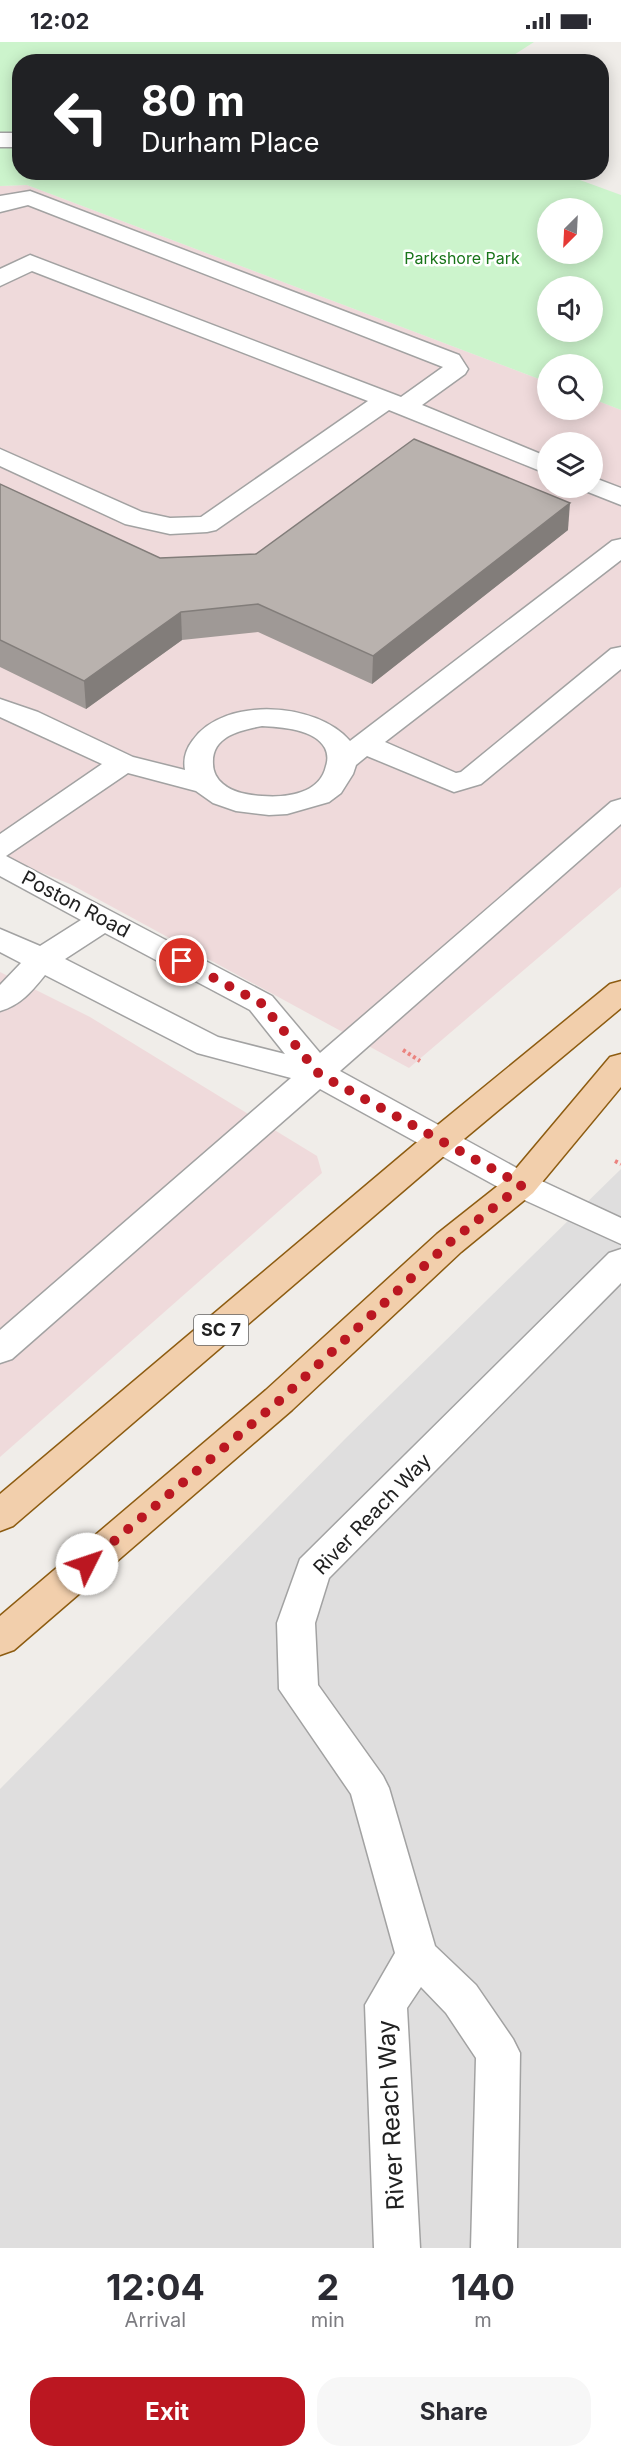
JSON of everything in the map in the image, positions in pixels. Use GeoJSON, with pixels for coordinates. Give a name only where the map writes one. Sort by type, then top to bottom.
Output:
{"type":"FeatureCollection","features":[{"type":"Feature","properties":{"kind":"main road","name":"SC 7"},"geometry":{"type":"LineString","coordinates":[[0,1516],[440,1141],[621,991]]}},
{"type":"Feature","properties":{"kind":"main road"},"geometry":{"type":"LineString","coordinates":[[0,1639],[279,1401],[449,1243],[522,1185],[621,1065]]}},
{"type":"Feature","properties":{"kind":"street"},"geometry":{"type":"LineString","coordinates":[[0,205],[10,200],[30,198],[450,360],[456,369],[396,403],[207,524],[170,526],[134,518],[6,463]]}},
{"type":"Feature","properties":{"kind":"street"},"geometry":{"type":"LineString","coordinates":[[0,279],[30,262],[396,403],[537,461]]}},
{"type":"Feature","properties":{"kind":"street"},"geometry":{"type":"LineString","coordinates":[[603,490],[621,497]]}},
{"type":"Feature","properties":{"kind":"street"},"geometry":{"type":"LineString","coordinates":[[621,547],[353,752],[328,788],[311,799],[289,805],[265,807],[242,804],[221,796],[206,784],[198,770],[197,755],[204,741],[219,729],[239,721],[262,717],[286,718],[308,724],[326,733],[338,746],[353,752],[453,783],[471,778],[621,655]]}},
{"type":"Feature","properties":{"kind":"street"},"geometry":{"type":"LineString","coordinates":[[0,707],[123,763],[206,784]]}},
{"type":"Feature","properties":{"kind":"street"},"geometry":{"type":"LineString","coordinates":[[0,848],[123,763]]}},
{"type":"Feature","properties":{"kind":"street"},"geometry":{"type":"LineString","coordinates":[[0,1350],[319,1074],[621,808]]}},
{"type":"Feature","properties":{"kind":"street","name":"Poston Road"},"geometry":{"type":"LineString","coordinates":[[0,864],[261,1003],[319,1074]]}},
{"type":"Feature","properties":{"kind":"street"},"geometry":{"type":"LineString","coordinates":[[0,1000],[15,990],[41,960],[104,919]]}},
{"type":"Feature","properties":{"kind":"street","name":"Poston Road"},"geometry":{"type":"LineString","coordinates":[[0,939],[208,1045],[319,1074],[522,1185],[621,1232]]}},
{"type":"Feature","properties":{"kind":"street","name":"River Reach Way"},"geometry":{"type":"LineString","coordinates":[[494,2248],[498,2053],[461,2000],[417,1956],[369,1788],[299,1689],[296,1623],[313,1570],[621,1262]]}},
{"type":"Feature","properties":{"kind":"street","name":"River Reach Way"},"geometry":{"type":"LineString","coordinates":[[397,2248],[386,2005],[417,1956]]}},
{"type":"Feature","properties":{"kind":"path"},"geometry":{"type":"LineString","coordinates":[[400,1048],[420,1061]]}},
{"type":"Feature","properties":{"kind":"path"},"geometry":{"type":"LineString","coordinates":[[615,1161],[621,1164]]}},
{"type":"Feature","properties":{"kind":"shaded area"},"geometry":{"type":"Polygon","coordinates":[[[27,185],[537,378],[537,420],[603,420],[603,403],[621,410],[621,887],[409,1068],[70,884],[0,856],[0,186],[27,185]]]}},
{"type":"Feature","properties":{"kind":"shaded area"},"geometry":{"type":"Polygon","coordinates":[[[0,972],[90,1017],[317,1156],[322,1173],[0,1457],[0,972]]]}},
{"type":"Feature","properties":{"kind":"shaded area"},"geometry":{"type":"Polygon","coordinates":[[[621,1169],[621,2248],[0,2248],[0,1789],[346,1438],[621,1169]]]}},
{"type":"Feature","properties":{"kind":"green space","name":"Parkshore Park"},"geometry":{"type":"Polygon","coordinates":[[[0,42],[534,42],[515,54],[12,54],[12,180],[580,180],[621,195],[621,410],[603,403],[603,354],[537,354],[537,378],[27,185],[0,186],[0,42]]]}},
{"type":"Feature","properties":{"kind":"building"},"geometry":{"type":"Polygon","coordinates":[[[414,439],[537,489],[537,498],[558,498],[570,503],[373,656],[258,604],[181,612],[84,681],[0,640],[0,484],[160,558],[256,554],[414,439]]]}},
{"type":"Feature","properties":{"kind":"route"},"geometry":{"type":"LineString","coordinates":[[87,1564],[279,1401],[449,1243],[522,1185],[319,1074],[261,1003],[182,961]]}}]}
